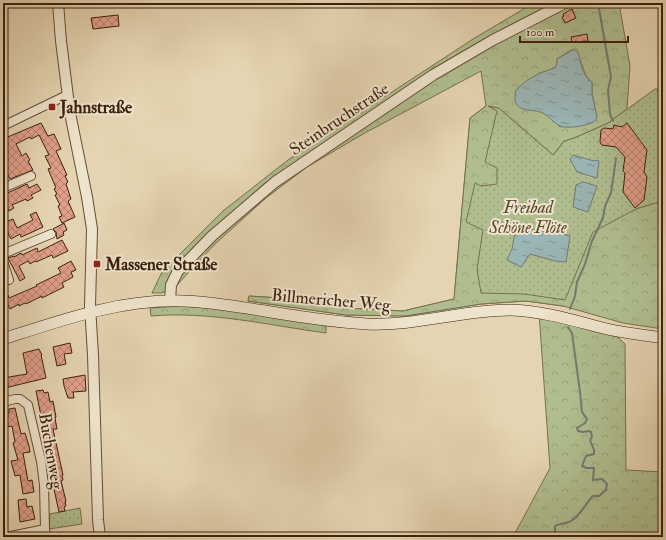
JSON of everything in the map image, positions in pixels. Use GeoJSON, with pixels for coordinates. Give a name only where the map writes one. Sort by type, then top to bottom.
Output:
{"type":"FeatureCollection","features":[{"type":"Feature","properties":{"kind":"main road","name":"Billmericher Weg"},"geometry":{"type":"LineString","coordinates":[[3,339],[90,311],[126,304],[170,301],[230,305],[304,318],[376,324],[405,323],[432,320],[460,314],[512,310],[539,313],[609,329],[663,338]]}},
{"type":"Feature","properties":{"kind":"street"},"geometry":{"type":"LineString","coordinates":[[58,3],[67,94],[91,224],[90,311],[93,355],[98,520],[100,537]]}},
{"type":"Feature","properties":{"kind":"street","name":"Steinbruchstraße"},"geometry":{"type":"LineString","coordinates":[[170,301],[172,280],[178,271],[212,236],[275,182],[433,75],[493,40],[564,3]]}},
{"type":"Feature","properties":{"kind":"street"},"geometry":{"type":"LineString","coordinates":[[3,126],[67,94]]}},
{"type":"Feature","properties":{"kind":"street"},"geometry":{"type":"LineString","coordinates":[[3,188],[31,176]]}},
{"type":"Feature","properties":{"kind":"street"},"geometry":{"type":"LineString","coordinates":[[3,254],[51,234]]}},
{"type":"Feature","properties":{"kind":"street"},"geometry":{"type":"LineString","coordinates":[[3,261],[9,280]]}},
{"type":"Feature","properties":{"kind":"street","name":"Buchenweg"},"geometry":{"type":"LineString","coordinates":[[3,402],[20,399],[28,405],[41,461],[44,485],[46,533]]}},
{"type":"Feature","properties":{"kind":"street"},"geometry":{"type":"LineString","coordinates":[[6,537],[46,533]]}},
{"type":"Feature","properties":{"kind":"green space"},"geometry":{"type":"Polygon","coordinates":[[[526,3],[619,3],[630,66],[627,109],[608,123],[564,141],[553,155],[499,108],[488,106],[497,111],[485,162],[497,168],[497,184],[481,186],[475,183],[466,222],[483,230],[477,269],[481,293],[524,294],[565,300],[593,232],[636,209],[663,201],[663,305],[661,315],[663,315],[663,329],[623,323],[563,306],[526,301],[481,304],[405,316],[346,315],[248,301],[249,296],[280,298],[346,308],[403,311],[454,299],[470,118],[486,106],[481,71],[363,134],[307,167],[266,198],[215,244],[178,284],[162,293],[152,293],[162,272],[223,211],[288,160],[473,39],[527,7],[526,3]],[[571,50],[557,59],[556,68],[540,73],[516,90],[516,98],[519,106],[542,112],[560,127],[597,118],[592,94],[592,82],[586,75],[579,57],[571,50]]]}},
{"type":"Feature","properties":{"kind":"green space","name":"Freibad Schöne Flöte"},"geometry":{"type":"Polygon","coordinates":[[[657,89],[663,107],[663,201],[636,209],[563,306],[526,301],[481,304],[405,316],[346,315],[248,301],[249,296],[280,298],[346,308],[403,311],[454,299],[470,118],[486,106],[499,108],[553,155],[564,141],[608,123],[657,89]]]}},
{"type":"Feature","properties":{"kind":"green space"},"geometry":{"type":"Polygon","coordinates":[[[658,236],[663,236],[663,259],[660,259],[658,236]]]}},
{"type":"Feature","properties":{"kind":"green space"},"geometry":{"type":"Polygon","coordinates":[[[181,306],[230,309],[326,324],[326,333],[217,317],[195,315],[151,316],[150,308],[181,306]]]}},
{"type":"Feature","properties":{"kind":"green space"},"geometry":{"type":"Polygon","coordinates":[[[539,313],[609,329],[625,344],[626,470],[663,472],[663,537],[513,537],[550,468],[539,313]]]}},
{"type":"Feature","properties":{"kind":"green space"},"geometry":{"type":"Polygon","coordinates":[[[80,508],[82,524],[49,529],[50,514],[80,508]]]}},
{"type":"Feature","properties":{"kind":"water"},"geometry":{"type":"Polygon","coordinates":[[[572,50],[578,52],[584,73],[592,82],[592,94],[597,117],[594,122],[582,126],[563,127],[557,125],[543,113],[525,110],[519,107],[515,100],[516,90],[526,81],[540,73],[555,68],[557,59],[572,50]]]}},
{"type":"Feature","properties":{"kind":"water"},"geometry":{"type":"Polygon","coordinates":[[[573,155],[599,161],[597,178],[577,172],[570,159],[573,155]]]}},
{"type":"Feature","properties":{"kind":"water"},"geometry":{"type":"Polygon","coordinates":[[[583,182],[597,186],[588,212],[573,207],[576,185],[583,182]]]}},
{"type":"Feature","properties":{"kind":"water"},"geometry":{"type":"Polygon","coordinates":[[[516,226],[552,233],[552,231],[570,236],[566,262],[555,261],[530,254],[521,267],[507,260],[512,249],[516,226]]]}},
{"type":"Feature","properties":{"kind":"building"},"geometry":{"type":"Polygon","coordinates":[[[572,9],[576,18],[565,23],[562,17],[564,16],[563,14],[572,9]]]}},
{"type":"Feature","properties":{"kind":"building"},"geometry":{"type":"Polygon","coordinates":[[[118,15],[119,26],[93,29],[91,18],[118,15]]]}},
{"type":"Feature","properties":{"kind":"building"},"geometry":{"type":"Polygon","coordinates":[[[587,34],[588,41],[572,42],[571,37],[587,34]]]}},
{"type":"Feature","properties":{"kind":"building"},"geometry":{"type":"Polygon","coordinates":[[[41,123],[48,136],[54,134],[61,149],[56,151],[67,175],[65,176],[68,182],[66,184],[71,199],[68,201],[75,217],[62,223],[59,217],[62,216],[58,206],[60,205],[55,195],[57,194],[54,189],[56,188],[48,169],[51,168],[45,156],[49,155],[39,135],[31,139],[30,137],[16,144],[22,156],[26,153],[33,170],[10,179],[3,165],[3,139],[41,123]]]}},
{"type":"Feature","properties":{"kind":"building"},"geometry":{"type":"Polygon","coordinates":[[[627,123],[647,150],[644,172],[647,177],[644,200],[635,208],[623,192],[625,157],[616,147],[602,145],[600,142],[601,130],[604,128],[613,129],[614,125],[622,127],[627,123]]]}},
{"type":"Feature","properties":{"kind":"building"},"geometry":{"type":"Polygon","coordinates":[[[27,184],[29,188],[37,184],[41,190],[31,195],[33,198],[27,201],[26,199],[12,205],[14,208],[9,211],[5,204],[3,205],[3,195],[27,184]]]}},
{"type":"Feature","properties":{"kind":"building"},"geometry":{"type":"Polygon","coordinates":[[[36,212],[43,227],[21,237],[20,234],[11,239],[3,223],[13,219],[17,228],[33,220],[30,215],[36,212]]]}},
{"type":"Feature","properties":{"kind":"building"},"geometry":{"type":"Polygon","coordinates":[[[64,223],[67,230],[63,232],[64,235],[57,239],[56,232],[53,229],[64,223]]]}},
{"type":"Feature","properties":{"kind":"building"},"geometry":{"type":"Polygon","coordinates":[[[62,240],[68,251],[53,258],[52,255],[30,264],[28,261],[19,266],[25,278],[20,281],[8,258],[14,257],[21,253],[22,255],[37,248],[38,252],[62,240]]]}},
{"type":"Feature","properties":{"kind":"building"},"geometry":{"type":"Polygon","coordinates":[[[71,261],[76,270],[71,272],[73,277],[62,283],[64,287],[26,304],[25,303],[19,306],[19,304],[10,309],[8,305],[3,308],[3,297],[8,295],[9,298],[37,286],[36,285],[61,273],[58,268],[71,261]]]}},
{"type":"Feature","properties":{"kind":"building"},"geometry":{"type":"Polygon","coordinates":[[[70,343],[72,353],[64,354],[66,364],[57,366],[53,347],[70,343]]]}},
{"type":"Feature","properties":{"kind":"building"},"geometry":{"type":"Polygon","coordinates":[[[39,349],[42,355],[46,378],[9,387],[3,387],[3,378],[27,374],[23,353],[39,349]]]}},
{"type":"Feature","properties":{"kind":"building"},"geometry":{"type":"Polygon","coordinates":[[[85,375],[86,391],[73,392],[74,398],[68,398],[63,379],[85,375]]]}},
{"type":"Feature","properties":{"kind":"building"},"geometry":{"type":"Polygon","coordinates":[[[43,390],[44,393],[48,392],[50,402],[53,401],[56,417],[57,429],[53,429],[63,475],[63,480],[61,481],[66,501],[66,506],[64,507],[65,511],[59,512],[36,391],[43,390]]]}},
{"type":"Feature","properties":{"kind":"building"},"geometry":{"type":"Polygon","coordinates":[[[15,408],[21,434],[25,433],[29,446],[30,452],[23,453],[28,481],[32,480],[34,492],[23,494],[20,475],[15,476],[11,461],[18,460],[13,443],[15,442],[12,426],[6,427],[4,414],[9,413],[9,409],[15,408]]]}},
{"type":"Feature","properties":{"kind":"building"},"geometry":{"type":"Polygon","coordinates":[[[26,499],[27,507],[32,506],[35,519],[20,522],[18,500],[26,499]]]}},
{"type":"Feature","properties":{"kind":"waterway"},"geometry":{"type":"LineString","coordinates":[[598,3],[611,77],[608,90],[610,114],[613,121]]}},
{"type":"Feature","properties":{"kind":"waterway"},"geometry":{"type":"LineString","coordinates":[[570,309],[575,296],[577,282],[585,264],[592,241],[603,218],[605,206],[611,193],[616,158]]}},
{"type":"Feature","properties":{"kind":"waterway"},"geometry":{"type":"LineString","coordinates":[[555,537],[555,526],[574,519],[593,496],[599,496],[606,490],[607,484],[602,479],[593,480],[594,468],[582,466],[586,456],[594,454],[594,450],[590,440],[592,437],[591,432],[578,431],[577,428],[585,423],[587,419],[582,412],[572,333],[568,327]]}},
{"type":"Feature","properties":{"kind":"place","name":"Jahnstraße"},"geometry":{"type":"Point","coordinates":[52,107]}},
{"type":"Feature","properties":{"kind":"place","name":"Massener Straße"},"geometry":{"type":"Point","coordinates":[97,264]}}]}
